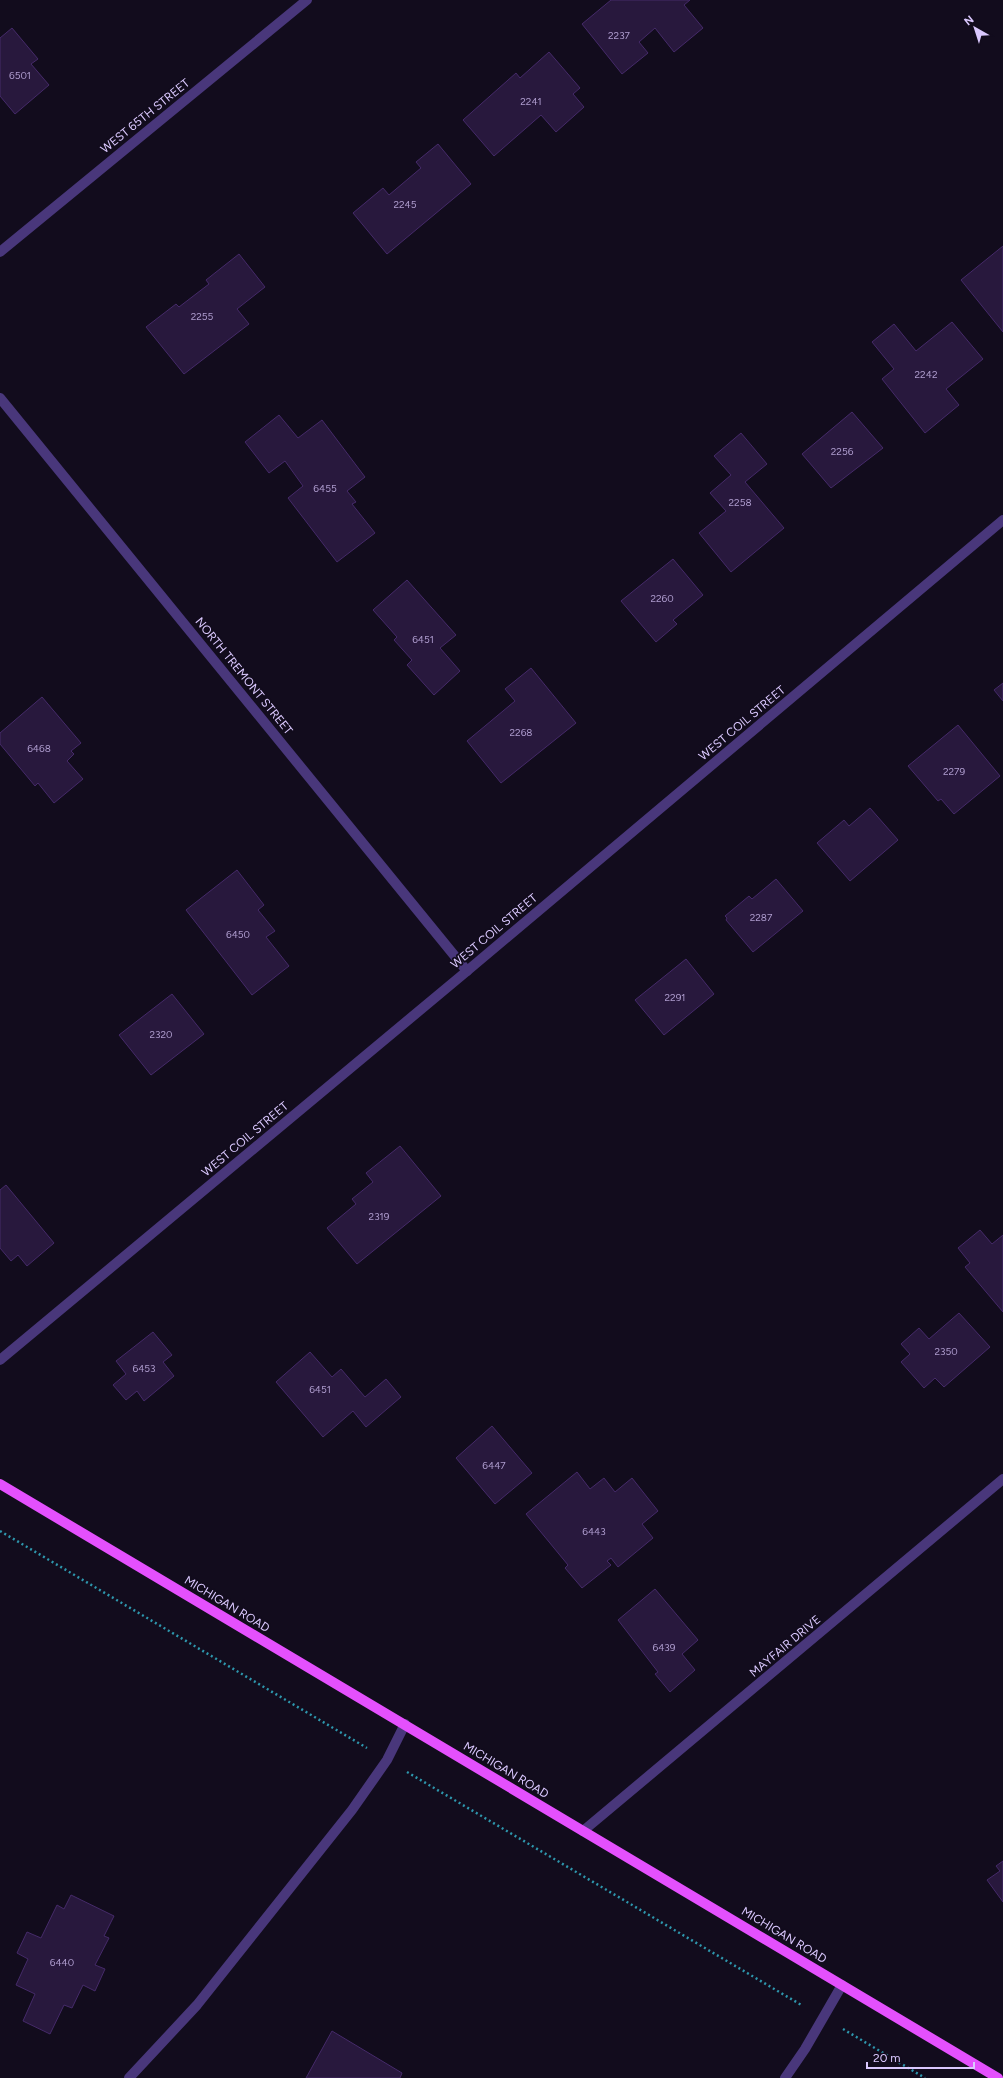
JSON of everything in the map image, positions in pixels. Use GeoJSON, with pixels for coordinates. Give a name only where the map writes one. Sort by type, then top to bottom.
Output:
{"type":"FeatureCollection","features":[{"type":"Feature","properties":{"kind":"main road","name":"MICHIGAN ROAD"},"geometry":{"type":"LineString","coordinates":[[0,1484],[998,2078]]}},
{"type":"Feature","properties":{"kind":"street","name":"WEST 65TH STREET"},"geometry":{"type":"LineString","coordinates":[[0,252],[307,0]]}},
{"type":"Feature","properties":{"kind":"street","name":"NORTH TREMONT STREET"},"geometry":{"type":"LineString","coordinates":[[0,398],[467,971]]}},
{"type":"Feature","properties":{"kind":"street","name":"WEST COIL STREET"},"geometry":{"type":"LineString","coordinates":[[0,1360],[467,971],[1003,520]]}},
{"type":"Feature","properties":{"kind":"street","name":"MAYFAIR DRIVE"},"geometry":{"type":"LineString","coordinates":[[583,1831],[1003,1479]]}},
{"type":"Feature","properties":{"kind":"street"},"geometry":{"type":"LineString","coordinates":[[129,2078],[197,2005],[352,1810],[386,1760],[404,1724]]}},
{"type":"Feature","properties":{"kind":"street"},"geometry":{"type":"LineString","coordinates":[[785,2078],[805,2049],[822,2017],[842,1985]]}},
{"type":"Feature","properties":{"kind":"path"},"geometry":{"type":"LineString","coordinates":[[0,1531],[925,2078]]}},
{"type":"Feature","properties":{"kind":"building"},"geometry":{"type":"Polygon","coordinates":[[[611,0],[690,0],[684,5],[703,28],[674,52],[655,28],[639,42],[648,53],[622,74],[582,24],[611,0]]]}},
{"type":"Feature","properties":{"kind":"building"},"geometry":{"type":"Polygon","coordinates":[[[12,28],[38,59],[31,64],[49,85],[15,114],[0,96],[0,38],[12,28]]]}},
{"type":"Feature","properties":{"kind":"building"},"geometry":{"type":"Polygon","coordinates":[[[549,52],[580,88],[573,94],[584,107],[556,132],[541,115],[494,156],[463,120],[516,73],[520,78],[549,52]]]}},
{"type":"Feature","properties":{"kind":"building"},"geometry":{"type":"Polygon","coordinates":[[[438,144],[471,184],[387,254],[353,213],[383,188],[389,195],[421,168],[416,162],[438,144]]]}},
{"type":"Feature","properties":{"kind":"building"},"geometry":{"type":"Polygon","coordinates":[[[1003,246],[1003,332],[961,280],[1003,246]]]}},
{"type":"Feature","properties":{"kind":"building"},"geometry":{"type":"Polygon","coordinates":[[[239,254],[265,287],[237,309],[249,324],[184,374],[146,327],[176,304],[179,307],[209,284],[206,280],[239,254]]]}},
{"type":"Feature","properties":{"kind":"building"},"geometry":{"type":"Polygon","coordinates":[[[952,322],[983,359],[946,389],[959,405],[925,433],[882,379],[894,369],[872,342],[894,324],[916,351],[952,322]]]}},
{"type":"Feature","properties":{"kind":"building"},"geometry":{"type":"Polygon","coordinates":[[[852,412],[883,448],[831,488],[802,454],[852,412]]]}},
{"type":"Feature","properties":{"kind":"building"},"geometry":{"type":"Polygon","coordinates":[[[279,415],[298,438],[322,420],[365,477],[347,491],[356,502],[352,504],[375,533],[337,562],[288,498],[303,486],[285,461],[269,473],[245,442],[279,415]]]}},
{"type":"Feature","properties":{"kind":"building"},"geometry":{"type":"Polygon","coordinates":[[[741,433],[767,464],[745,482],[784,528],[731,572],[699,533],[726,511],[710,493],[731,475],[714,456],[741,433]]]}},
{"type":"Feature","properties":{"kind":"building"},"geometry":{"type":"Polygon","coordinates":[[[673,559],[703,595],[673,620],[677,624],[656,642],[621,601],[673,559]]]}},
{"type":"Feature","properties":{"kind":"building"},"geometry":{"type":"Polygon","coordinates":[[[407,580],[456,635],[440,648],[460,671],[434,695],[407,665],[412,660],[394,640],[397,637],[373,610],[407,580]]]}},
{"type":"Feature","properties":{"kind":"building"},"geometry":{"type":"Polygon","coordinates":[[[531,668],[576,723],[501,783],[467,741],[515,701],[505,689],[531,668]]]}},
{"type":"Feature","properties":{"kind":"building"},"geometry":{"type":"Polygon","coordinates":[[[1003,683],[1003,701],[994,690],[1003,683]]]}},
{"type":"Feature","properties":{"kind":"building"},"geometry":{"type":"Polygon","coordinates":[[[42,697],[81,743],[71,751],[74,754],[67,761],[83,779],[54,803],[38,783],[35,786],[0,744],[0,733],[42,697]]]}},
{"type":"Feature","properties":{"kind":"building"},"geometry":{"type":"Polygon","coordinates":[[[958,725],[1000,776],[954,814],[941,799],[938,801],[908,766],[958,725]]]}},
{"type":"Feature","properties":{"kind":"building"},"geometry":{"type":"Polygon","coordinates":[[[870,808],[898,840],[850,881],[817,843],[844,820],[849,826],[870,808]]]}},
{"type":"Feature","properties":{"kind":"building"},"geometry":{"type":"Polygon","coordinates":[[[237,870],[264,905],[258,910],[275,931],[266,937],[289,966],[252,995],[186,910],[237,870]]]}},
{"type":"Feature","properties":{"kind":"building"},"geometry":{"type":"Polygon","coordinates":[[[776,879],[803,911],[753,952],[726,920],[727,918],[725,916],[749,896],[752,899],[776,879]]]}},
{"type":"Feature","properties":{"kind":"building"},"geometry":{"type":"Polygon","coordinates":[[[686,959],[714,994],[664,1035],[635,1000],[686,959]]]}},
{"type":"Feature","properties":{"kind":"building"},"geometry":{"type":"Polygon","coordinates":[[[172,994],[204,1034],[151,1075],[119,1035],[172,994]]]}},
{"type":"Feature","properties":{"kind":"building"},"geometry":{"type":"Polygon","coordinates":[[[400,1146],[441,1196],[357,1264],[327,1228],[356,1204],[352,1199],[373,1182],[366,1173],[400,1146]]]}},
{"type":"Feature","properties":{"kind":"building"},"geometry":{"type":"Polygon","coordinates":[[[6,1185],[54,1243],[27,1266],[18,1255],[11,1261],[0,1248],[0,1190],[6,1185]]]}},
{"type":"Feature","properties":{"kind":"building"},"geometry":{"type":"Polygon","coordinates":[[[980,1230],[992,1244],[1003,1235],[1003,1312],[965,1267],[970,1263],[958,1248],[980,1230]]]}},
{"type":"Feature","properties":{"kind":"building"},"geometry":{"type":"Polygon","coordinates":[[[959,1313],[990,1347],[944,1387],[935,1378],[924,1388],[901,1362],[910,1354],[901,1344],[919,1328],[929,1339],[959,1313]]]}},
{"type":"Feature","properties":{"kind":"building"},"geometry":{"type":"Polygon","coordinates":[[[153,1332],[172,1355],[163,1362],[174,1376],[144,1401],[137,1391],[126,1400],[113,1385],[126,1374],[116,1361],[153,1332]]]}},
{"type":"Feature","properties":{"kind":"building"},"geometry":{"type":"Polygon","coordinates":[[[310,1352],[332,1377],[341,1369],[365,1397],[386,1379],[401,1397],[366,1427],[353,1411],[323,1437],[276,1382],[310,1352]]]}},
{"type":"Feature","properties":{"kind":"building"},"geometry":{"type":"Polygon","coordinates":[[[492,1426],[532,1473],[495,1504],[456,1458],[492,1426]]]}},
{"type":"Feature","properties":{"kind":"building"},"geometry":{"type":"Polygon","coordinates":[[[577,1472],[590,1489],[604,1478],[615,1492],[632,1478],[658,1511],[642,1524],[653,1538],[618,1567],[611,1558],[607,1561],[611,1565],[582,1588],[565,1568],[568,1565],[526,1514],[577,1472]]]}},
{"type":"Feature","properties":{"kind":"building"},"geometry":{"type":"Polygon","coordinates":[[[655,1589],[698,1640],[682,1654],[695,1670],[670,1692],[655,1674],[658,1672],[618,1620],[655,1589]]]}},
{"type":"Feature","properties":{"kind":"building"},"geometry":{"type":"Polygon","coordinates":[[[1003,1861],[1003,1902],[987,1880],[1000,1871],[996,1866],[1003,1861]]]}},
{"type":"Feature","properties":{"kind":"building"},"geometry":{"type":"Polygon","coordinates":[[[71,1895],[114,1916],[104,1936],[109,1938],[95,1965],[105,1969],[95,1991],[83,1985],[72,2008],[64,2005],[50,2034],[23,2021],[35,1994],[16,1985],[28,1959],[17,1953],[27,1932],[41,1938],[57,1905],[64,1909],[71,1895]]]}},
{"type":"Feature","properties":{"kind":"building"},"geometry":{"type":"Polygon","coordinates":[[[332,2031],[402,2073],[400,2078],[306,2078],[332,2031]]]}}]}
